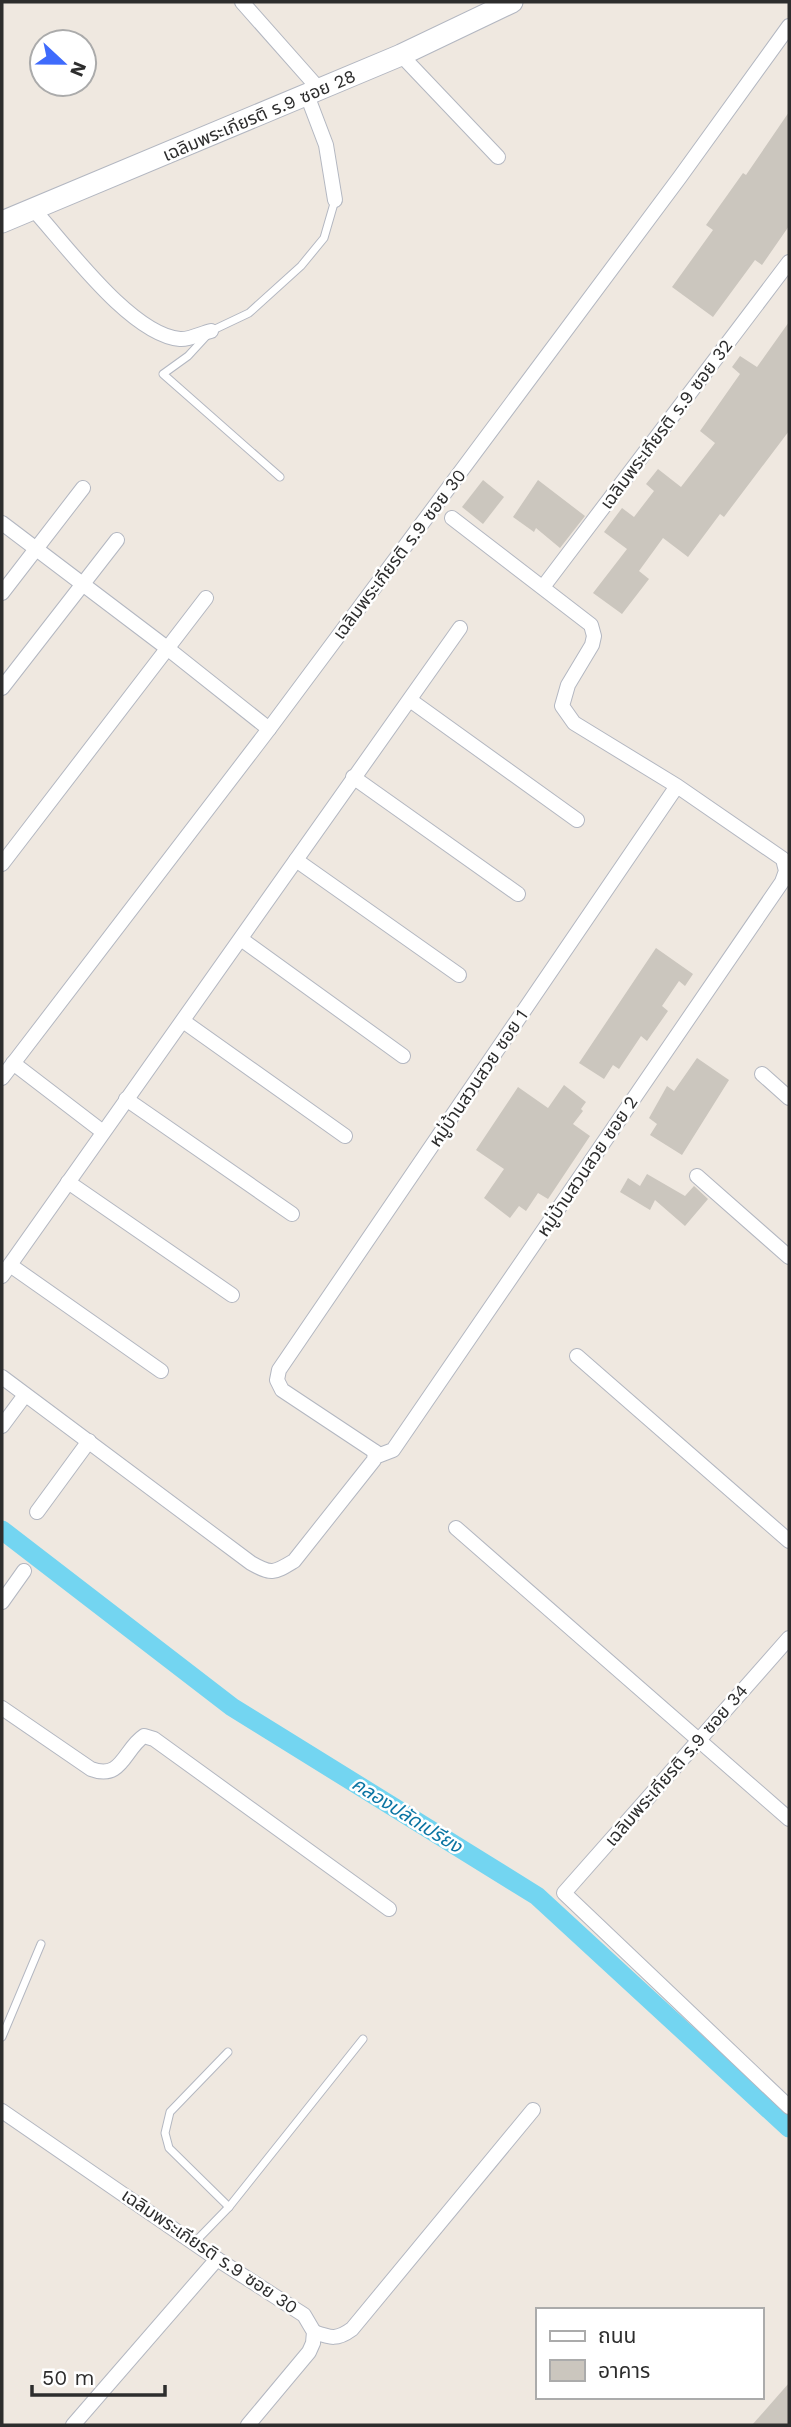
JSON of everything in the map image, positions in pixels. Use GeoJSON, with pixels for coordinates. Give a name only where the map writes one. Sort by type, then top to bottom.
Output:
{"type":"FeatureCollection","features":[{"type":"Feature","properties":{"kind":"main road","name":"เฉลิมพระเกียรติ ร.9 ซอย 28"},"geometry":{"type":"LineString","coordinates":[[2,222],[401,55],[512,2]]}},
{"type":"Feature","properties":{"kind":"street"},"geometry":{"type":"LineString","coordinates":[[242,2],[313,92],[326,145],[335,200]]}},
{"type":"Feature","properties":{"kind":"street","name":"เฉลิมพระเกียรติ ร.9 ซอย 30"},"geometry":{"type":"LineString","coordinates":[[2,1077],[269,730],[672,188],[789,26]]}},
{"type":"Feature","properties":{"kind":"street"},"geometry":{"type":"LineString","coordinates":[[401,55],[498,157]]}},
{"type":"Feature","properties":{"kind":"street"},"geometry":{"type":"LineString","coordinates":[[33,209],[120,306],[158,334],[182,340],[211,331]]}},
{"type":"Feature","properties":{"kind":"street","name":"เฉลิมพระเกียรติ ร.9 ซอย 32"},"geometry":{"type":"LineString","coordinates":[[543,587],[789,262]]}},
{"type":"Feature","properties":{"kind":"street"},"geometry":{"type":"LineString","coordinates":[[2,593],[83,488]]}},
{"type":"Feature","properties":{"kind":"street"},"geometry":{"type":"LineString","coordinates":[[453,518],[584,617],[594,630],[592,645],[564,696],[562,706],[566,714],[574,723],[677,786]]}},
{"type":"Feature","properties":{"kind":"street"},"geometry":{"type":"LineString","coordinates":[[2,523],[167,648],[269,730]]}},
{"type":"Feature","properties":{"kind":"street"},"geometry":{"type":"LineString","coordinates":[[2,688],[117,540]]}},
{"type":"Feature","properties":{"kind":"street"},"geometry":{"type":"LineString","coordinates":[[2,864],[206,598]]}},
{"type":"Feature","properties":{"kind":"street"},"geometry":{"type":"LineString","coordinates":[[162,1371],[6,1271],[460,628]]}},
{"type":"Feature","properties":{"kind":"street"},"geometry":{"type":"LineString","coordinates":[[410,700],[578,820]]}},
{"type":"Feature","properties":{"kind":"street"},"geometry":{"type":"LineString","coordinates":[[353,777],[518,894]]}},
{"type":"Feature","properties":{"kind":"street","name":"หมู่บ้านสวนสวย ซอย 1"},"geometry":{"type":"LineString","coordinates":[[375,1452],[282,1390],[277,1380],[279,1370],[677,786]]}},
{"type":"Feature","properties":{"kind":"street","name":"หมู่บ้านสวนสวย ซอย 2"},"geometry":{"type":"LineString","coordinates":[[375,1452],[380,1455],[393,1450],[782,882],[786,870],[783,859],[677,786]]}},
{"type":"Feature","properties":{"kind":"street"},"geometry":{"type":"LineString","coordinates":[[296,860],[459,975]]}},
{"type":"Feature","properties":{"kind":"street"},"geometry":{"type":"LineString","coordinates":[[241,939],[403,1056]]}},
{"type":"Feature","properties":{"kind":"street"},"geometry":{"type":"LineString","coordinates":[[183,1021],[345,1136]]}},
{"type":"Feature","properties":{"kind":"street"},"geometry":{"type":"LineString","coordinates":[[13,1063],[103,1132]]}},
{"type":"Feature","properties":{"kind":"street"},"geometry":{"type":"LineString","coordinates":[[762,1074],[789,1098]]}},
{"type":"Feature","properties":{"kind":"street"},"geometry":{"type":"LineString","coordinates":[[126,1099],[292,1214]]}},
{"type":"Feature","properties":{"kind":"street"},"geometry":{"type":"LineString","coordinates":[[697,1176],[789,1257]]}},
{"type":"Feature","properties":{"kind":"street"},"geometry":{"type":"LineString","coordinates":[[68,1182],[232,1295]]}},
{"type":"Feature","properties":{"kind":"street"},"geometry":{"type":"LineString","coordinates":[[577,1356],[789,1541]]}},
{"type":"Feature","properties":{"kind":"street"},"geometry":{"type":"LineString","coordinates":[[2,1377],[251,1563],[267,1572],[277,1572],[295,1561],[374,1460],[375,1452]]}},
{"type":"Feature","properties":{"kind":"street"},"geometry":{"type":"LineString","coordinates":[[2,1426],[25,1395]]}},
{"type":"Feature","properties":{"kind":"street"},"geometry":{"type":"LineString","coordinates":[[37,1512],[89,1441]]}},
{"type":"Feature","properties":{"kind":"street"},"geometry":{"type":"LineString","coordinates":[[456,1528],[789,1819]]}},
{"type":"Feature","properties":{"kind":"street"},"geometry":{"type":"LineString","coordinates":[[2,1602],[24,1571]]}},
{"type":"Feature","properties":{"kind":"street","name":"เฉลิมพระเกียรติ ร.9 ซอย 34"},"geometry":{"type":"LineString","coordinates":[[789,1638],[564,1892],[789,2108]]}},
{"type":"Feature","properties":{"kind":"street"},"geometry":{"type":"LineString","coordinates":[[2,1708],[91,1769],[101,1773],[110,1772],[118,1766],[136,1741],[145,1736],[154,1739],[389,1909]]}},
{"type":"Feature","properties":{"kind":"street"},"geometry":{"type":"LineString","coordinates":[[248,2425],[309,2352],[314,2332],[333,2339],[352,2329],[533,2110]]}},
{"type":"Feature","properties":{"kind":"street","name":"เฉลิมพระเกียรติ ร.9 ซอย 30"},"geometry":{"type":"LineString","coordinates":[[3,2115],[304,2315],[314,2332]]}},
{"type":"Feature","properties":{"kind":"street"},"geometry":{"type":"LineString","coordinates":[[73,2425],[217,2259]]}},
{"type":"Feature","properties":{"kind":"lane"},"geometry":{"type":"LineString","coordinates":[[280,477],[163,374],[188,356],[211,331],[249,313],[301,266],[324,238],[335,200]]}},
{"type":"Feature","properties":{"kind":"lane"},"geometry":{"type":"LineString","coordinates":[[2,2037],[41,1944]]}},
{"type":"Feature","properties":{"kind":"lane"},"geometry":{"type":"LineString","coordinates":[[195,2242],[229,2207],[363,2039]]}},
{"type":"Feature","properties":{"kind":"lane"},"geometry":{"type":"LineString","coordinates":[[228,2052],[170,2112],[165,2133],[169,2148],[229,2207]]}},
{"type":"Feature","properties":{"kind":"building"},"geometry":{"type":"Polygon","coordinates":[[[789,112],[789,226],[762,265],[755,260],[713,317],[672,287],[713,230],[706,225],[743,173],[746,175],[789,112]]]}},
{"type":"Feature","properties":{"kind":"building"},"geometry":{"type":"Polygon","coordinates":[[[789,322],[789,431],[724,517],[720,514],[688,557],[663,538],[639,571],[649,579],[622,614],[593,593],[627,549],[604,532],[622,508],[634,517],[654,491],[646,484],[658,469],[681,487],[715,443],[700,431],[740,374],[732,367],[740,356],[757,367],[789,322]]]}},
{"type":"Feature","properties":{"kind":"building"},"geometry":{"type":"Polygon","coordinates":[[[483,480],[504,497],[483,524],[462,507],[483,480]]]}},
{"type":"Feature","properties":{"kind":"building"},"geometry":{"type":"Polygon","coordinates":[[[538,480],[585,516],[560,548],[536,528],[534,532],[513,517],[538,480]]]}},
{"type":"Feature","properties":{"kind":"building"},"geometry":{"type":"Polygon","coordinates":[[[656,948],[693,974],[685,986],[679,981],[662,1006],[668,1011],[647,1041],[641,1036],[619,1069],[613,1065],[604,1079],[579,1063],[656,948]]]}},
{"type":"Feature","properties":{"kind":"building"},"geometry":{"type":"Polygon","coordinates":[[[697,1058],[729,1080],[682,1155],[650,1135],[657,1124],[649,1118],[667,1086],[674,1091],[697,1058]]]}},
{"type":"Feature","properties":{"kind":"building"},"geometry":{"type":"Polygon","coordinates":[[[564,1085],[586,1102],[573,1124],[590,1136],[548,1199],[538,1193],[526,1211],[519,1206],[510,1218],[484,1198],[504,1169],[476,1150],[518,1087],[548,1108],[564,1085]]]}},
{"type":"Feature","properties":{"kind":"building"},"geometry":{"type":"Polygon","coordinates":[[[647,1174],[685,1196],[694,1186],[708,1199],[685,1226],[655,1200],[650,1210],[620,1192],[628,1178],[640,1186],[647,1174]]]}},
{"type":"Feature","properties":{"kind":"building"},"geometry":{"type":"Polygon","coordinates":[[[789,2383],[789,2425],[752,2425],[789,2383]]]}},
{"type":"Feature","properties":{"kind":"waterway","name":"คลองปลัดเปรียง"},"geometry":{"type":"LineString","coordinates":[[2,1530],[232,1707],[537,1896],[789,2128]]}}]}
